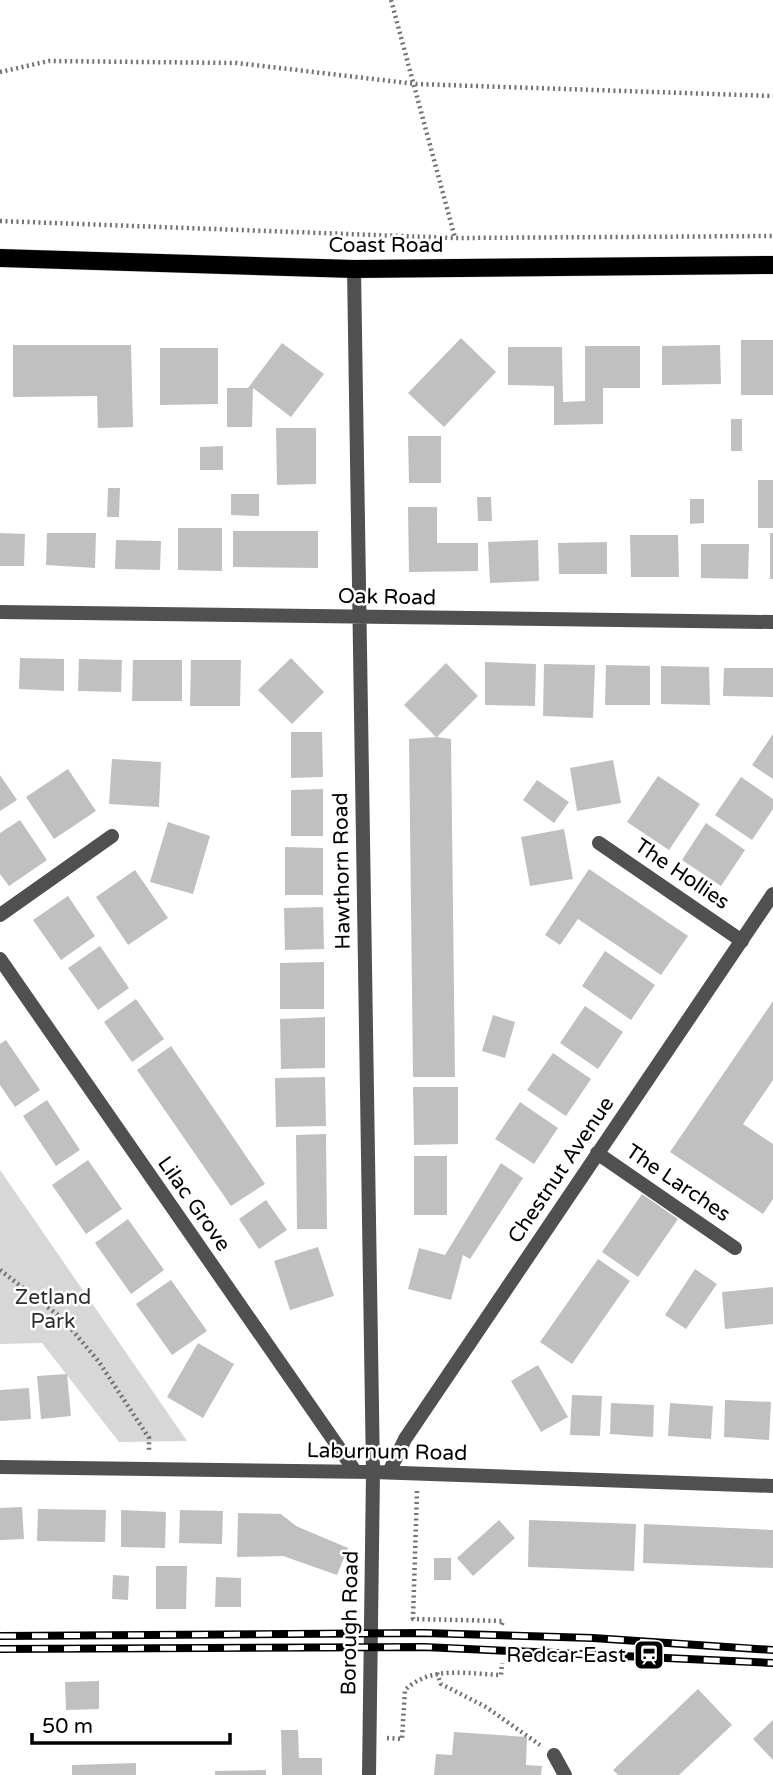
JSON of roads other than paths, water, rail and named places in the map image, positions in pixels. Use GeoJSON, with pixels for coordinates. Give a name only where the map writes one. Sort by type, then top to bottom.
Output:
{"type":"FeatureCollection","features":[{"type":"Feature","properties":{"kind":"main road","name":"Coast Road"},"geometry":{"type":"LineString","coordinates":[[0,258],[354,269],[773,265]]}},
{"type":"Feature","properties":{"kind":"street","name":"Hawthorn Road"},"geometry":{"type":"LineString","coordinates":[[354,269],[373,1472]]}},
{"type":"Feature","properties":{"kind":"street","name":"Oak Road"},"geometry":{"type":"LineString","coordinates":[[0,612],[773,622]]}},
{"type":"Feature","properties":{"kind":"street"},"geometry":{"type":"LineString","coordinates":[[0,915],[112,836]]}},
{"type":"Feature","properties":{"kind":"street","name":"The Hollies"},"geometry":{"type":"LineString","coordinates":[[599,843],[742,941]]}},
{"type":"Feature","properties":{"kind":"street","name":"Chestnut Avenue"},"geometry":{"type":"LineString","coordinates":[[389,1472],[405,1439],[773,894]]}},
{"type":"Feature","properties":{"kind":"street","name":"Lilac Grove"},"geometry":{"type":"LineString","coordinates":[[0,959],[355,1471]]}},
{"type":"Feature","properties":{"kind":"street","name":"The Larches"},"geometry":{"type":"LineString","coordinates":[[597,1153],[735,1248]]}},
{"type":"Feature","properties":{"kind":"street","name":"Laburnum Road"},"geometry":{"type":"LineString","coordinates":[[0,1467],[355,1471],[773,1486]]}},
{"type":"Feature","properties":{"kind":"street","name":"Borough Road"},"geometry":{"type":"LineString","coordinates":[[369,1775],[373,1472]]}},
{"type":"Feature","properties":{"kind":"street"},"geometry":{"type":"LineString","coordinates":[[554,1755],[565,1775]]}},
{"type":"Feature","properties":{"kind":"railway"},"geometry":{"type":"LineString","coordinates":[[0,1636],[424,1633],[593,1638],[773,1650]]}},
{"type":"Feature","properties":{"kind":"railway"},"geometry":{"type":"LineString","coordinates":[[0,1649],[424,1647],[773,1663]]}},
{"type":"Feature","properties":{"kind":"place","name":"Redcar East"},"geometry":{"type":"Point","coordinates":[649,1655]}},
{"type":"Feature","properties":{"kind":"park label","name":"Zetland Park"},"geometry":{"type":"Point","coordinates":[53,1309]}}]}
